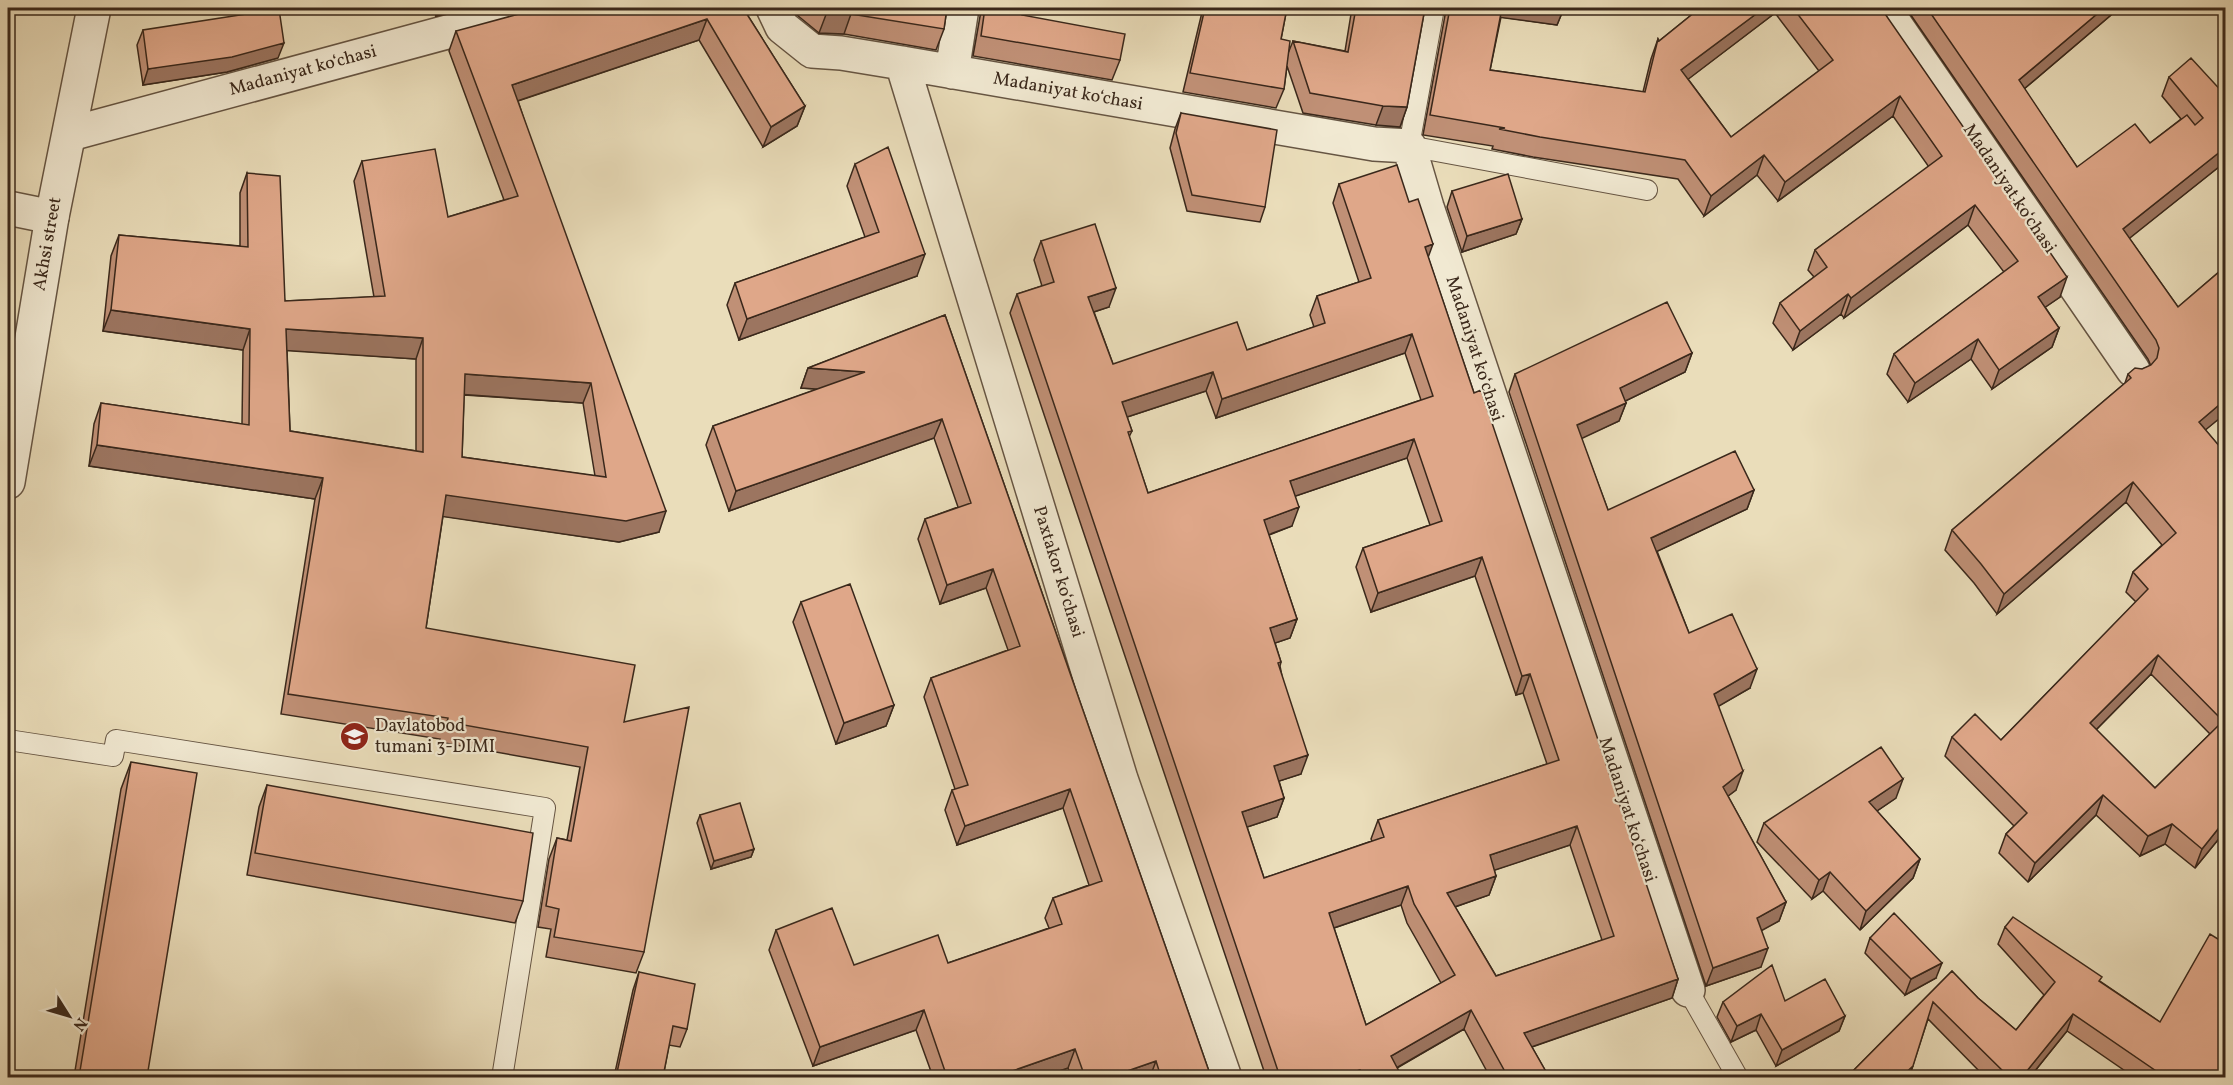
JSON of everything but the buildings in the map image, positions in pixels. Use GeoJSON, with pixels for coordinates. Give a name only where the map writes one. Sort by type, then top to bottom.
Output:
{"type":"FeatureCollection","features":[{"type":"Feature","properties":{"kind":"street","name":"Akhsi street"},"geometry":{"type":"LineString","coordinates":[[8,482],[52,217],[94,8]]}},
{"type":"Feature","properties":{"kind":"street","name":"Madaniyat koʻchasi"},"geometry":{"type":"LineString","coordinates":[[70,134],[536,8]]}},
{"type":"Feature","properties":{"kind":"street","name":"Madaniyat koʻchasi"},"geometry":{"type":"LineString","coordinates":[[773,8],[782,27],[812,51],[841,53],[902,63],[1374,144],[1409,146],[1427,207],[1688,990]]}},
{"type":"Feature","properties":{"kind":"street"},"geometry":{"type":"LineString","coordinates":[[952,72],[962,8]]}},
{"type":"Feature","properties":{"kind":"street","name":"Madaniyat koʻchasi"},"geometry":{"type":"LineString","coordinates":[[1884,8],[2133,370]]}},
{"type":"Feature","properties":{"kind":"street","name":"Paxtakor koʻchasi"},"geometry":{"type":"LineString","coordinates":[[902,63],[1121,779],[1225,1077]]}},
{"type":"Feature","properties":{"kind":"street"},"geometry":{"type":"LineString","coordinates":[[8,208],[52,217]]}},
{"type":"Feature","properties":{"kind":"lane"},"geometry":{"type":"LineString","coordinates":[[1434,8],[1409,146],[1647,190]]}},
{"type":"Feature","properties":{"kind":"lane"},"geometry":{"type":"LineString","coordinates":[[8,740],[113,756],[116,740],[546,808],[502,1077]]}},
{"type":"Feature","properties":{"kind":"lane"},"geometry":{"type":"LineString","coordinates":[[1688,990],[1738,1077]]}},
{"type":"Feature","properties":{"kind":"place","name":"Davlatobod tumani 3-DIMI"},"geometry":{"type":"Point","coordinates":[354,736]}}]}
